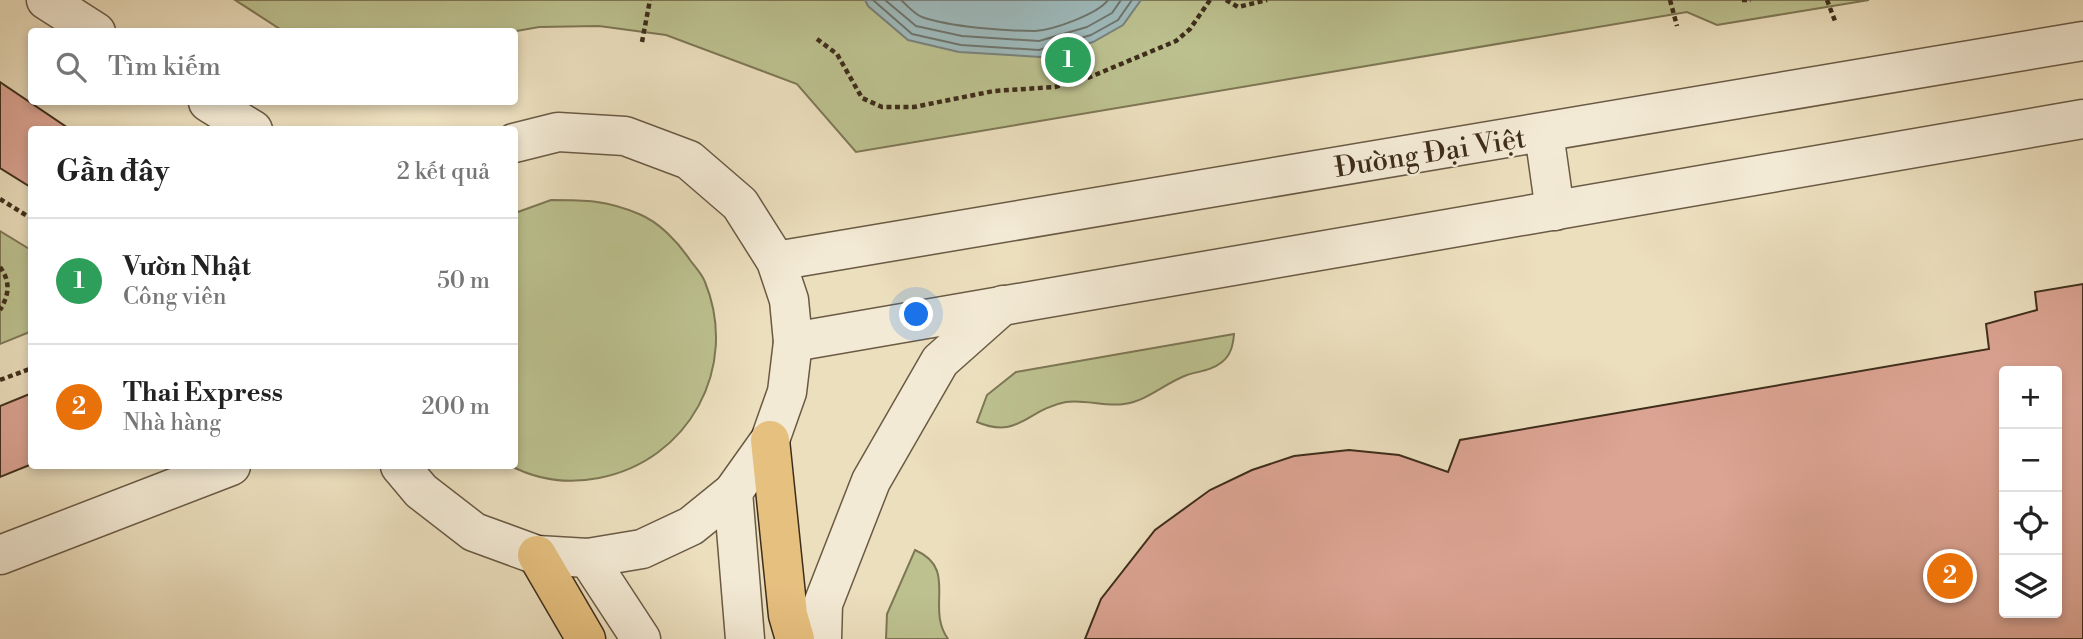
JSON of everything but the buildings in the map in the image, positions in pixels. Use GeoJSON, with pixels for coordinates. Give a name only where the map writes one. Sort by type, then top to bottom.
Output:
{"type":"FeatureCollection","features":[{"type":"Feature","properties":{"kind":"main road"},"geometry":{"type":"LineString","coordinates":[[770,440],[788,615],[794,639]]}},
{"type":"Feature","properties":{"kind":"main road"},"geometry":{"type":"LineString","coordinates":[[537,555],[586,639]]}},
{"type":"Feature","properties":{"kind":"street"},"geometry":{"type":"LineString","coordinates":[[46,0],[90,28]]}},
{"type":"Feature","properties":{"kind":"street","name":"Đường Đại Việt"},"geometry":{"type":"LineString","coordinates":[[776,261],[2083,41]]}},
{"type":"Feature","properties":{"kind":"street"},"geometry":{"type":"LineString","coordinates":[[213,105],[247,126]]}},
{"type":"Feature","properties":{"kind":"street"},"geometry":{"type":"LineString","coordinates":[[793,342],[2083,119]]}},
{"type":"Feature","properties":{"kind":"street"},"geometry":{"type":"LineString","coordinates":[[396,469],[474,532],[537,555],[588,558],[642,549],[691,526],[733,492],[770,440],[787,392],[793,342],[789,300],[776,261],[740,204],[688,160],[625,136],[558,132],[518,142]]}},
{"type":"Feature","properties":{"kind":"street"},"geometry":{"type":"LineString","coordinates":[[1544,133],[1555,211]]}},
{"type":"Feature","properties":{"kind":"street"},"geometry":{"type":"LineString","coordinates":[[821,639],[823,604],[871,481],[940,361],[1003,306]]}},
{"type":"Feature","properties":{"kind":"street"},"geometry":{"type":"LineString","coordinates":[[0,555],[223,469]]}},
{"type":"Feature","properties":{"kind":"street"},"geometry":{"type":"LineString","coordinates":[[733,492],[745,639]]}},
{"type":"Feature","properties":{"kind":"street"},"geometry":{"type":"LineString","coordinates":[[588,558],[641,639]]}},
{"type":"Feature","properties":{"kind":"path"},"geometry":{"type":"LineString","coordinates":[[642,42],[650,0]]}},
{"type":"Feature","properties":{"kind":"path"},"geometry":{"type":"LineString","coordinates":[[817,39],[837,54],[862,98],[882,107],[914,107],[994,91],[1055,87],[1090,77],[1176,41],[1190,29],[1210,0]]}},
{"type":"Feature","properties":{"kind":"path"},"geometry":{"type":"LineString","coordinates":[[1226,0],[1238,7],[1267,0]]}},
{"type":"Feature","properties":{"kind":"path"},"geometry":{"type":"LineString","coordinates":[[1670,0],[1677,26]]}},
{"type":"Feature","properties":{"kind":"path"},"geometry":{"type":"LineString","coordinates":[[1742,0],[1751,0]]}},
{"type":"Feature","properties":{"kind":"path"},"geometry":{"type":"LineString","coordinates":[[1827,0],[1835,21]]}},
{"type":"Feature","properties":{"kind":"path"},"geometry":{"type":"LineString","coordinates":[[0,199],[28,216]]}},
{"type":"Feature","properties":{"kind":"path"},"geometry":{"type":"LineString","coordinates":[[0,267],[8,281],[8,291],[0,310]]}},
{"type":"Feature","properties":{"kind":"path"},"geometry":{"type":"LineString","coordinates":[[0,380],[28,370]]}},
{"type":"Feature","properties":{"kind":"green space"},"geometry":{"type":"Polygon","coordinates":[[[235,0],[1869,0],[1717,25],[1687,12],[856,152],[797,84],[666,35],[599,26],[539,27],[518,31],[518,28],[278,28],[235,0]]]}},
{"type":"Feature","properties":{"kind":"green space"},"geometry":{"type":"Polygon","coordinates":[[[551,200],[606,203],[627,209],[661,227],[685,253],[705,282],[714,314],[716,347],[710,377],[698,406],[681,431],[658,452],[631,468],[599,478],[565,481],[543,478],[517,469],[518,212],[551,200]]]}},
{"type":"Feature","properties":{"kind":"green space"},"geometry":{"type":"Polygon","coordinates":[[[0,231],[28,248],[28,333],[0,344],[0,231]]]}},
{"type":"Feature","properties":{"kind":"green space"},"geometry":{"type":"Polygon","coordinates":[[[1234,334],[1229,353],[1218,365],[1179,378],[1132,402],[1117,405],[1066,402],[1013,425],[991,427],[977,422],[987,395],[1016,372],[1234,334]]]}},
{"type":"Feature","properties":{"kind":"green space"},"geometry":{"type":"Polygon","coordinates":[[[915,550],[928,558],[935,567],[939,578],[939,614],[948,639],[886,639],[887,614],[915,550]]]}},
{"type":"Feature","properties":{"kind":"water"},"geometry":{"type":"Polygon","coordinates":[[[865,0],[1141,0],[1123,25],[1093,42],[1041,57],[959,52],[908,40],[868,6],[865,0]]]}},
{"type":"Feature","properties":{"kind":"place","name":"Vườn Nhật"},"geometry":{"type":"Point","coordinates":[1068,60]}},
{"type":"Feature","properties":{"kind":"place","name":"Thai Express"},"geometry":{"type":"Point","coordinates":[1950,576]}}]}
